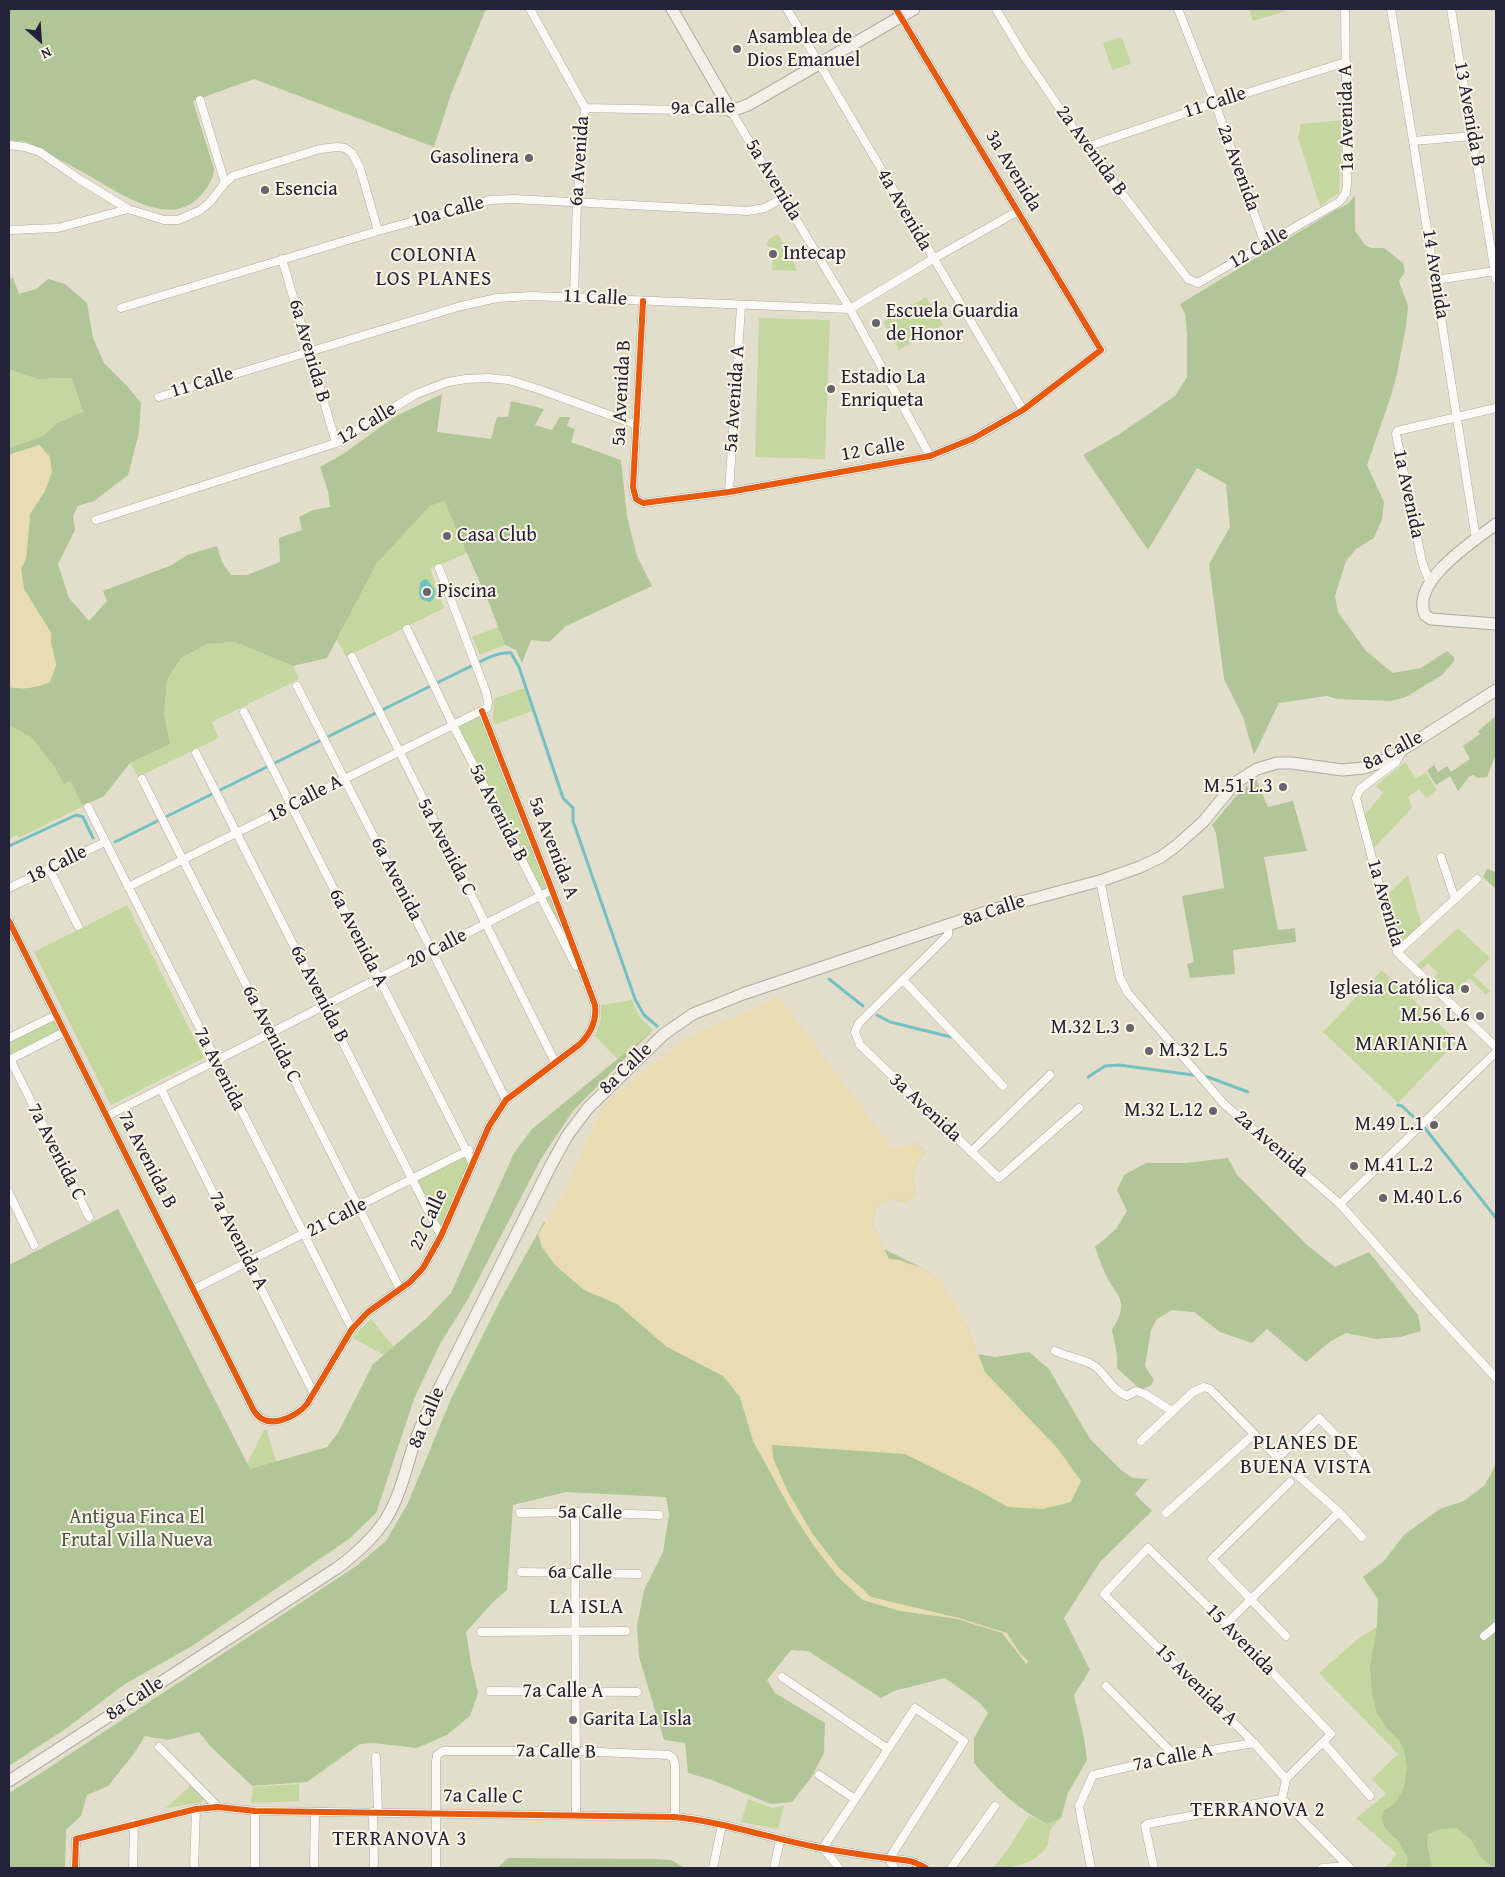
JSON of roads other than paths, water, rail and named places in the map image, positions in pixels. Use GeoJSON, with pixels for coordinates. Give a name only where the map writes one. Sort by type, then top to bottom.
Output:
{"type":"FeatureCollection","features":[{"type":"Feature","properties":{"kind":"main road","name":"5a Avenida"},"geometry":{"type":"LineString","coordinates":[[672,9],[731,111]]}},
{"type":"Feature","properties":{"kind":"main road","name":"9a Calle"},"geometry":{"type":"LineString","coordinates":[[731,111],[748,105],[819,64],[898,12],[914,9]]}},
{"type":"Feature","properties":{"kind":"main road"},"geometry":{"type":"LineString","coordinates":[[1496,524],[1452,558],[1430,583],[1425,592],[1423,602],[1424,612],[1427,617],[1438,620],[1496,624]]}},
{"type":"Feature","properties":{"kind":"main road","name":"8a Calle"},"geometry":{"type":"LineString","coordinates":[[9,1781],[337,1568],[357,1553],[373,1537],[387,1517],[396,1498],[428,1411],[564,1142],[577,1122],[599,1096],[664,1034],[684,1018],[715,1004],[948,925],[1009,905],[1100,880],[1147,864],[1169,852],[1203,822],[1235,783],[1258,769],[1277,764],[1292,763],[1342,770],[1356,770],[1379,763],[1496,690]]}},
{"type":"Feature","properties":{"kind":"street","name":"6a Avenida"},"geometry":{"type":"LineString","coordinates":[[530,9],[585,108],[577,202],[574,296]]}},
{"type":"Feature","properties":{"kind":"street","name":"4a Avenida"},"geometry":{"type":"LineString","coordinates":[[787,9],[1023,410]]}},
{"type":"Feature","properties":{"kind":"street","name":"2a Avenida B"},"geometry":{"type":"LineString","coordinates":[[996,9],[1024,56],[1086,147],[1188,279],[1198,283]]}},
{"type":"Feature","properties":{"kind":"street","name":"2a Avenida"},"geometry":{"type":"LineString","coordinates":[[1178,9],[1265,244]]}},
{"type":"Feature","properties":{"kind":"street","name":"1a Avenida A"},"geometry":{"type":"LineString","coordinates":[[1320,213],[1339,202],[1347,190],[1345,9]]}},
{"type":"Feature","properties":{"kind":"street","name":"14 Avenida"},"geometry":{"type":"LineString","coordinates":[[1391,9],[1436,280],[1476,539]]}},
{"type":"Feature","properties":{"kind":"street","name":"13 Avenida B"},"geometry":{"type":"LineString","coordinates":[[1451,9],[1496,279]]}},
{"type":"Feature","properties":{"kind":"street","name":"3a Avenida"},"geometry":{"type":"LineString","coordinates":[[898,12],[1101,350]]}},
{"type":"Feature","properties":{"kind":"street","name":"11 Calle"},"geometry":{"type":"LineString","coordinates":[[1086,147],[1214,103],[1346,62]]}},
{"type":"Feature","properties":{"kind":"street"},"geometry":{"type":"LineString","coordinates":[[200,100],[225,183]]}},
{"type":"Feature","properties":{"kind":"street","name":"9a Calle"},"geometry":{"type":"LineString","coordinates":[[585,108],[731,111]]}},
{"type":"Feature","properties":{"kind":"street","name":"5a Avenida"},"geometry":{"type":"LineString","coordinates":[[731,111],[850,309],[930,456]]}},
{"type":"Feature","properties":{"kind":"street"},"geometry":{"type":"LineString","coordinates":[[1413,141],[1472,136]]}},
{"type":"Feature","properties":{"kind":"street"},"geometry":{"type":"LineString","coordinates":[[9,145],[26,147],[40,152],[128,209],[164,220],[178,220],[205,207],[225,183],[239,174],[320,149],[345,148],[357,160],[378,231]]}},
{"type":"Feature","properties":{"kind":"street","name":"10a Calle"},"geometry":{"type":"LineString","coordinates":[[121,308],[282,259],[490,200],[513,199],[755,211],[783,198]]}},
{"type":"Feature","properties":{"kind":"street"},"geometry":{"type":"LineString","coordinates":[[9,230],[58,228],[128,209]]}},
{"type":"Feature","properties":{"kind":"street"},"geometry":{"type":"LineString","coordinates":[[850,309],[1018,211]]}},
{"type":"Feature","properties":{"kind":"street","name":"12 Calle"},"geometry":{"type":"LineString","coordinates":[[1198,283],[1320,213]]}},
{"type":"Feature","properties":{"kind":"street","name":"6a Avenida B"},"geometry":{"type":"LineString","coordinates":[[282,259],[336,443]]}},
{"type":"Feature","properties":{"kind":"street"},"geometry":{"type":"LineString","coordinates":[[1436,280],[1495,271]]}},
{"type":"Feature","properties":{"kind":"street","name":"11 Calle"},"geometry":{"type":"LineString","coordinates":[[159,397],[461,306],[497,298],[574,296],[741,306],[850,309]]}},
{"type":"Feature","properties":{"kind":"street","name":"5a Avenida B"},"geometry":{"type":"LineString","coordinates":[[633,487],[643,301]]}},
{"type":"Feature","properties":{"kind":"street","name":"5a Avenida A"},"geometry":{"type":"LineString","coordinates":[[728,492],[741,306]]}},
{"type":"Feature","properties":{"kind":"street","name":"12 Calle"},"geometry":{"type":"LineString","coordinates":[[633,487],[636,499],[643,503],[728,492],[930,456],[974,438],[1023,410],[1101,350]]}},
{"type":"Feature","properties":{"kind":"street","name":"12 Calle"},"geometry":{"type":"LineString","coordinates":[[96,520],[336,443],[416,394],[448,382],[487,378],[509,380],[637,425]]}},
{"type":"Feature","properties":{"kind":"street"},"geometry":{"type":"LineString","coordinates":[[1457,417],[1496,408]]}},
{"type":"Feature","properties":{"kind":"street","name":"1a Avenida"},"geometry":{"type":"LineString","coordinates":[[1430,583],[1422,562],[1396,434],[1399,430],[1457,417]]}},
{"type":"Feature","properties":{"kind":"street"},"geometry":{"type":"LineString","coordinates":[[439,568],[488,700],[486,708],[482,711]]}},
{"type":"Feature","properties":{"kind":"street","name":"5a Avenida B"},"geometry":{"type":"LineString","coordinates":[[407,629],[453,725],[592,997]]}},
{"type":"Feature","properties":{"kind":"street","name":"5a Avenida C"},"geometry":{"type":"LineString","coordinates":[[352,657],[555,1062]]}},
{"type":"Feature","properties":{"kind":"street","name":"6a Avenida"},"geometry":{"type":"LineString","coordinates":[[297,686],[506,1100]]}},
{"type":"Feature","properties":{"kind":"street","name":"5a Avenida A"},"geometry":{"type":"LineString","coordinates":[[482,711],[592,997]]}},
{"type":"Feature","properties":{"kind":"street","name":"18 Calle A"},"geometry":{"type":"LineString","coordinates":[[128,887],[482,711]]}},
{"type":"Feature","properties":{"kind":"street","name":"6a Avenida A"},"geometry":{"type":"LineString","coordinates":[[244,712],[473,1164]]}},
{"type":"Feature","properties":{"kind":"street","name":"1a Avenida"},"geometry":{"type":"LineString","coordinates":[[1403,749],[1396,762],[1363,786],[1357,792],[1356,798],[1397,952],[1496,1047]]}},
{"type":"Feature","properties":{"kind":"street","name":"6a Avenida B"},"geometry":{"type":"LineString","coordinates":[[196,753],[441,1236]]}},
{"type":"Feature","properties":{"kind":"street","name":"6a Avenida C"},"geometry":{"type":"LineString","coordinates":[[142,779],[400,1289]]}},
{"type":"Feature","properties":{"kind":"street","name":"7a Avenida"},"geometry":{"type":"LineString","coordinates":[[88,807],[215,1062],[352,1329]]}},
{"type":"Feature","properties":{"kind":"street","name":"18 Calle"},"geometry":{"type":"LineString","coordinates":[[9,888],[105,842]]}},
{"type":"Feature","properties":{"kind":"street"},"geometry":{"type":"LineString","coordinates":[[1441,857],[1455,899]]}},
{"type":"Feature","properties":{"kind":"street"},"geometry":{"type":"LineString","coordinates":[[49,868],[78,926]]}},
{"type":"Feature","properties":{"kind":"street"},"geometry":{"type":"LineString","coordinates":[[1397,952],[1477,879]]}},
{"type":"Feature","properties":{"kind":"street","name":"2a Avenida"},"geometry":{"type":"LineString","coordinates":[[1100,880],[1121,982],[1224,1104],[1340,1204],[1496,1378]]}},
{"type":"Feature","properties":{"kind":"street","name":"20 Calle"},"geometry":{"type":"LineString","coordinates":[[107,1116],[552,890]]}},
{"type":"Feature","properties":{"kind":"street","name":"7a Avenida B"},"geometry":{"type":"LineString","coordinates":[[9,921],[256,1414]]}},
{"type":"Feature","properties":{"kind":"street"},"geometry":{"type":"LineString","coordinates":[[948,925],[948,935],[904,981],[1003,1086]]}},
{"type":"Feature","properties":{"kind":"street","name":"3a Avenida"},"geometry":{"type":"LineString","coordinates":[[904,981],[862,1019],[855,1029],[855,1036],[866,1052],[999,1178],[1079,1108]]}},
{"type":"Feature","properties":{"kind":"street","name":"22 Calle"},"geometry":{"type":"LineString","coordinates":[[256,1414],[271,1421],[287,1419],[301,1412],[314,1394],[352,1329],[368,1312],[400,1289],[424,1268],[441,1236],[493,1118],[506,1100],[580,1044],[590,1032],[596,1013],[592,997]]}},
{"type":"Feature","properties":{"kind":"street"},"geometry":{"type":"LineString","coordinates":[[9,1038],[56,1015]]}},
{"type":"Feature","properties":{"kind":"street"},"geometry":{"type":"LineString","coordinates":[[9,1060],[64,1032]]}},
{"type":"Feature","properties":{"kind":"street"},"geometry":{"type":"LineString","coordinates":[[1340,1204],[1496,1052]]}},
{"type":"Feature","properties":{"kind":"street","name":"7a Avenida C"},"geometry":{"type":"LineString","coordinates":[[9,1060],[89,1217]]}},
{"type":"Feature","properties":{"kind":"street"},"geometry":{"type":"LineString","coordinates":[[971,1152],[1050,1075]]}},
{"type":"Feature","properties":{"kind":"street","name":"7a Avenida A"},"geometry":{"type":"LineString","coordinates":[[161,1089],[314,1394]]}},
{"type":"Feature","properties":{"kind":"street","name":"21 Calle"},"geometry":{"type":"LineString","coordinates":[[194,1289],[305,1235],[480,1145]]}},
{"type":"Feature","properties":{"kind":"street"},"geometry":{"type":"LineString","coordinates":[[9,1194],[34,1245]]}},
{"type":"Feature","properties":{"kind":"street"},"geometry":{"type":"LineString","coordinates":[[1055,1351],[1066,1357],[1094,1366],[1120,1393],[1127,1396],[1136,1391],[1145,1394],[1172,1411]]}},
{"type":"Feature","properties":{"kind":"street"},"geometry":{"type":"LineString","coordinates":[[1141,1441],[1193,1392],[1204,1387],[1214,1393],[1278,1458],[1339,1512],[1362,1537]]}},
{"type":"Feature","properties":{"kind":"street"},"geometry":{"type":"LineString","coordinates":[[1278,1458],[1319,1418],[1369,1470]]}},
{"type":"Feature","properties":{"kind":"street"},"geometry":{"type":"LineString","coordinates":[[1166,1513],[1254,1434]]}},
{"type":"Feature","properties":{"kind":"street"},"geometry":{"type":"LineString","coordinates":[[1286,1636],[1212,1559],[1290,1482]]}},
{"type":"Feature","properties":{"kind":"street"},"geometry":{"type":"LineString","coordinates":[[575,1512],[576,1815]]}},
{"type":"Feature","properties":{"kind":"street"},"geometry":{"type":"LineString","coordinates":[[1226,1624],[1339,1512]]}},
{"type":"Feature","properties":{"kind":"street","name":"5a Calle"},"geometry":{"type":"LineString","coordinates":[[520,1513],[660,1514]]}},
{"type":"Feature","properties":{"kind":"street","name":"15 Avenida"},"geometry":{"type":"LineString","coordinates":[[1104,1594],[1148,1548],[1226,1624],[1330,1733],[1331,1736],[1323,1742]]}},
{"type":"Feature","properties":{"kind":"street","name":"6a Calle"},"geometry":{"type":"LineString","coordinates":[[521,1572],[638,1574]]}},
{"type":"Feature","properties":{"kind":"street","name":"15 Avenida A"},"geometry":{"type":"LineString","coordinates":[[1104,1594],[1254,1743],[1286,1779]]}},
{"type":"Feature","properties":{"kind":"street"},"geometry":{"type":"LineString","coordinates":[[1484,1636],[1496,1626]]}},
{"type":"Feature","properties":{"kind":"street"},"geometry":{"type":"LineString","coordinates":[[481,1632],[626,1631]]}},
{"type":"Feature","properties":{"kind":"street"},"geometry":{"type":"LineString","coordinates":[[782,1677],[888,1749]]}},
{"type":"Feature","properties":{"kind":"street"},"geometry":{"type":"LineString","coordinates":[[1106,1686],[1175,1756]]}},
{"type":"Feature","properties":{"kind":"street","name":"7a Calle A"},"geometry":{"type":"LineString","coordinates":[[490,1691],[637,1692]]}},
{"type":"Feature","properties":{"kind":"street"},"geometry":{"type":"LineString","coordinates":[[839,1868],[823,1848],[915,1708],[964,1741],[889,1859],[894,1868]]}},
{"type":"Feature","properties":{"kind":"street"},"geometry":{"type":"LineString","coordinates":[[1282,1799],[1286,1779],[1323,1742],[1370,1796]]}},
{"type":"Feature","properties":{"kind":"street","name":"7a Calle A"},"geometry":{"type":"LineString","coordinates":[[1090,1868],[1079,1806],[1093,1774],[1175,1756],[1254,1743]]}},
{"type":"Feature","properties":{"kind":"street"},"geometry":{"type":"LineString","coordinates":[[159,1747],[218,1807]]}},
{"type":"Feature","properties":{"kind":"street","name":"7a Calle B"},"geometry":{"type":"LineString","coordinates":[[436,1812],[436,1762],[439,1754],[448,1751],[575,1751],[666,1754],[672,1756],[675,1765],[675,1817]]}},
{"type":"Feature","properties":{"kind":"street"},"geometry":{"type":"LineString","coordinates":[[374,1868],[376,1757]]}},
{"type":"Feature","properties":{"kind":"street"},"geometry":{"type":"LineString","coordinates":[[819,1775],[855,1799]]}},
{"type":"Feature","properties":{"kind":"street"},"geometry":{"type":"LineString","coordinates":[[1154,1868],[1145,1826],[1147,1824],[1282,1799]]}},
{"type":"Feature","properties":{"kind":"street"},"geometry":{"type":"LineString","coordinates":[[1282,1799],[1349,1867]]}},
{"type":"Feature","properties":{"kind":"street"},"geometry":{"type":"LineString","coordinates":[[951,1868],[995,1806]]}},
{"type":"Feature","properties":{"kind":"street","name":"7a Calle C"},"geometry":{"type":"LineString","coordinates":[[75,1868],[76,1839],[196,1809],[218,1807],[255,1811],[436,1812],[675,1817],[722,1825],[780,1840],[823,1848],[912,1861],[926,1868]]}},
{"type":"Feature","properties":{"kind":"street"},"geometry":{"type":"LineString","coordinates":[[194,1868],[196,1809]]}},
{"type":"Feature","properties":{"kind":"street"},"geometry":{"type":"LineString","coordinates":[[255,1811],[255,1868]]}},
{"type":"Feature","properties":{"kind":"street"},"geometry":{"type":"LineString","coordinates":[[314,1868],[315,1812]]}},
{"type":"Feature","properties":{"kind":"street"},"geometry":{"type":"LineString","coordinates":[[436,1812],[436,1868]]}},
{"type":"Feature","properties":{"kind":"street"},"geometry":{"type":"LineString","coordinates":[[133,1868],[134,1824]]}},
{"type":"Feature","properties":{"kind":"street"},"geometry":{"type":"LineString","coordinates":[[713,1868],[722,1825]]}},
{"type":"Feature","properties":{"kind":"street"},"geometry":{"type":"LineString","coordinates":[[774,1868],[780,1840]]}},
{"type":"Feature","properties":{"kind":"street"},"geometry":{"type":"LineString","coordinates":[[1322,1868],[1349,1867]]}},
{"type":"Feature","properties":{"kind":"water","name":"Piscina"},"geometry":{"type":"Polygon","coordinates":[[[424,579],[428,580],[435,591],[434,598],[430,602],[422,600],[419,595],[420,583],[424,579]]]}},
{"type":"Feature","properties":{"kind":"waterway"},"geometry":{"type":"LineString","coordinates":[[115,842],[482,661],[499,654],[511,653],[519,667],[563,798],[573,808],[573,821],[635,999],[644,1015],[657,1026]]}},
{"type":"Feature","properties":{"kind":"waterway"},"geometry":{"type":"LineString","coordinates":[[9,846],[76,815],[83,817],[93,838]]}},
{"type":"Feature","properties":{"kind":"waterway"},"geometry":{"type":"LineString","coordinates":[[829,979],[863,1006]]}},
{"type":"Feature","properties":{"kind":"waterway"},"geometry":{"type":"LineString","coordinates":[[877,1015],[890,1022],[951,1037]]}},
{"type":"Feature","properties":{"kind":"waterway"},"geometry":{"type":"LineString","coordinates":[[1088,1077],[1105,1066],[1119,1065],[1208,1077],[1248,1092]]}},
{"type":"Feature","properties":{"kind":"waterway"},"geometry":{"type":"LineString","coordinates":[[1398,1105],[1402,1106],[1424,1127],[1496,1218]]}},
{"type":"Feature","properties":{"kind":"place","name":"Asamblea de Dios Emanuel"},"geometry":{"type":"Point","coordinates":[737,49]}},
{"type":"Feature","properties":{"kind":"place","name":"Gasolinera"},"geometry":{"type":"Point","coordinates":[529,158]}},
{"type":"Feature","properties":{"kind":"place","name":"Esencia"},"geometry":{"type":"Point","coordinates":[265,190]}},
{"type":"Feature","properties":{"kind":"place","name":"Intecap"},"geometry":{"type":"Point","coordinates":[773,254]}},
{"type":"Feature","properties":{"kind":"place","name":"Escuela Guardia de Honor"},"geometry":{"type":"Point","coordinates":[876,323]}},
{"type":"Feature","properties":{"kind":"place","name":"Estadio La Enriqueta"},"geometry":{"type":"Point","coordinates":[831,389]}},
{"type":"Feature","properties":{"kind":"place","name":"Casa Club"},"geometry":{"type":"Point","coordinates":[447,536]}},
{"type":"Feature","properties":{"kind":"place","name":"Piscina"},"geometry":{"type":"Point","coordinates":[427,592]}},
{"type":"Feature","properties":{"kind":"place","name":"M.51 L.3"},"geometry":{"type":"Point","coordinates":[1283,787]}},
{"type":"Feature","properties":{"kind":"place","name":"Iglesia Católica"},"geometry":{"type":"Point","coordinates":[1465,989]}},
{"type":"Feature","properties":{"kind":"place","name":"M.56 L.6"},"geometry":{"type":"Point","coordinates":[1480,1016]}},
{"type":"Feature","properties":{"kind":"place","name":"M.32 L.3"},"geometry":{"type":"Point","coordinates":[1130,1028]}},
{"type":"Feature","properties":{"kind":"place","name":"M.32 L.5"},"geometry":{"type":"Point","coordinates":[1149,1051]}},
{"type":"Feature","properties":{"kind":"place","name":"M.32 L.12"},"geometry":{"type":"Point","coordinates":[1213,1111]}},
{"type":"Feature","properties":{"kind":"place","name":"M.49 L.1"},"geometry":{"type":"Point","coordinates":[1434,1125]}},
{"type":"Feature","properties":{"kind":"place","name":"M.41 L.2"},"geometry":{"type":"Point","coordinates":[1354,1166]}},
{"type":"Feature","properties":{"kind":"place","name":"M.40 L.6"},"geometry":{"type":"Point","coordinates":[1383,1198]}},
{"type":"Feature","properties":{"kind":"place","name":"Garita La Isla"},"geometry":{"type":"Point","coordinates":[573,1720]}},
{"type":"Feature","properties":{"kind":"district","name":"COLONIA LOS PLANES"},"geometry":{"type":"Point","coordinates":[434,268]}},
{"type":"Feature","properties":{"kind":"district","name":"MARIANITA"},"geometry":{"type":"Point","coordinates":[1412,1045]}},
{"type":"Feature","properties":{"kind":"district","name":"PLANES DE BUENA VISTA"},"geometry":{"type":"Point","coordinates":[1306,1456]}},
{"type":"Feature","properties":{"kind":"district","name":"LA ISLA"},"geometry":{"type":"Point","coordinates":[587,1608]}},
{"type":"Feature","properties":{"kind":"district","name":"TERRANOVA 2"},"geometry":{"type":"Point","coordinates":[1258,1811]}},
{"type":"Feature","properties":{"kind":"district","name":"TERRANOVA 3"},"geometry":{"type":"Point","coordinates":[400,1840]}},
{"type":"Feature","properties":{"kind":"park label","name":"Antigua Finca El Frutal Villa Nueva"},"geometry":{"type":"Point","coordinates":[137,1530]}}]}
